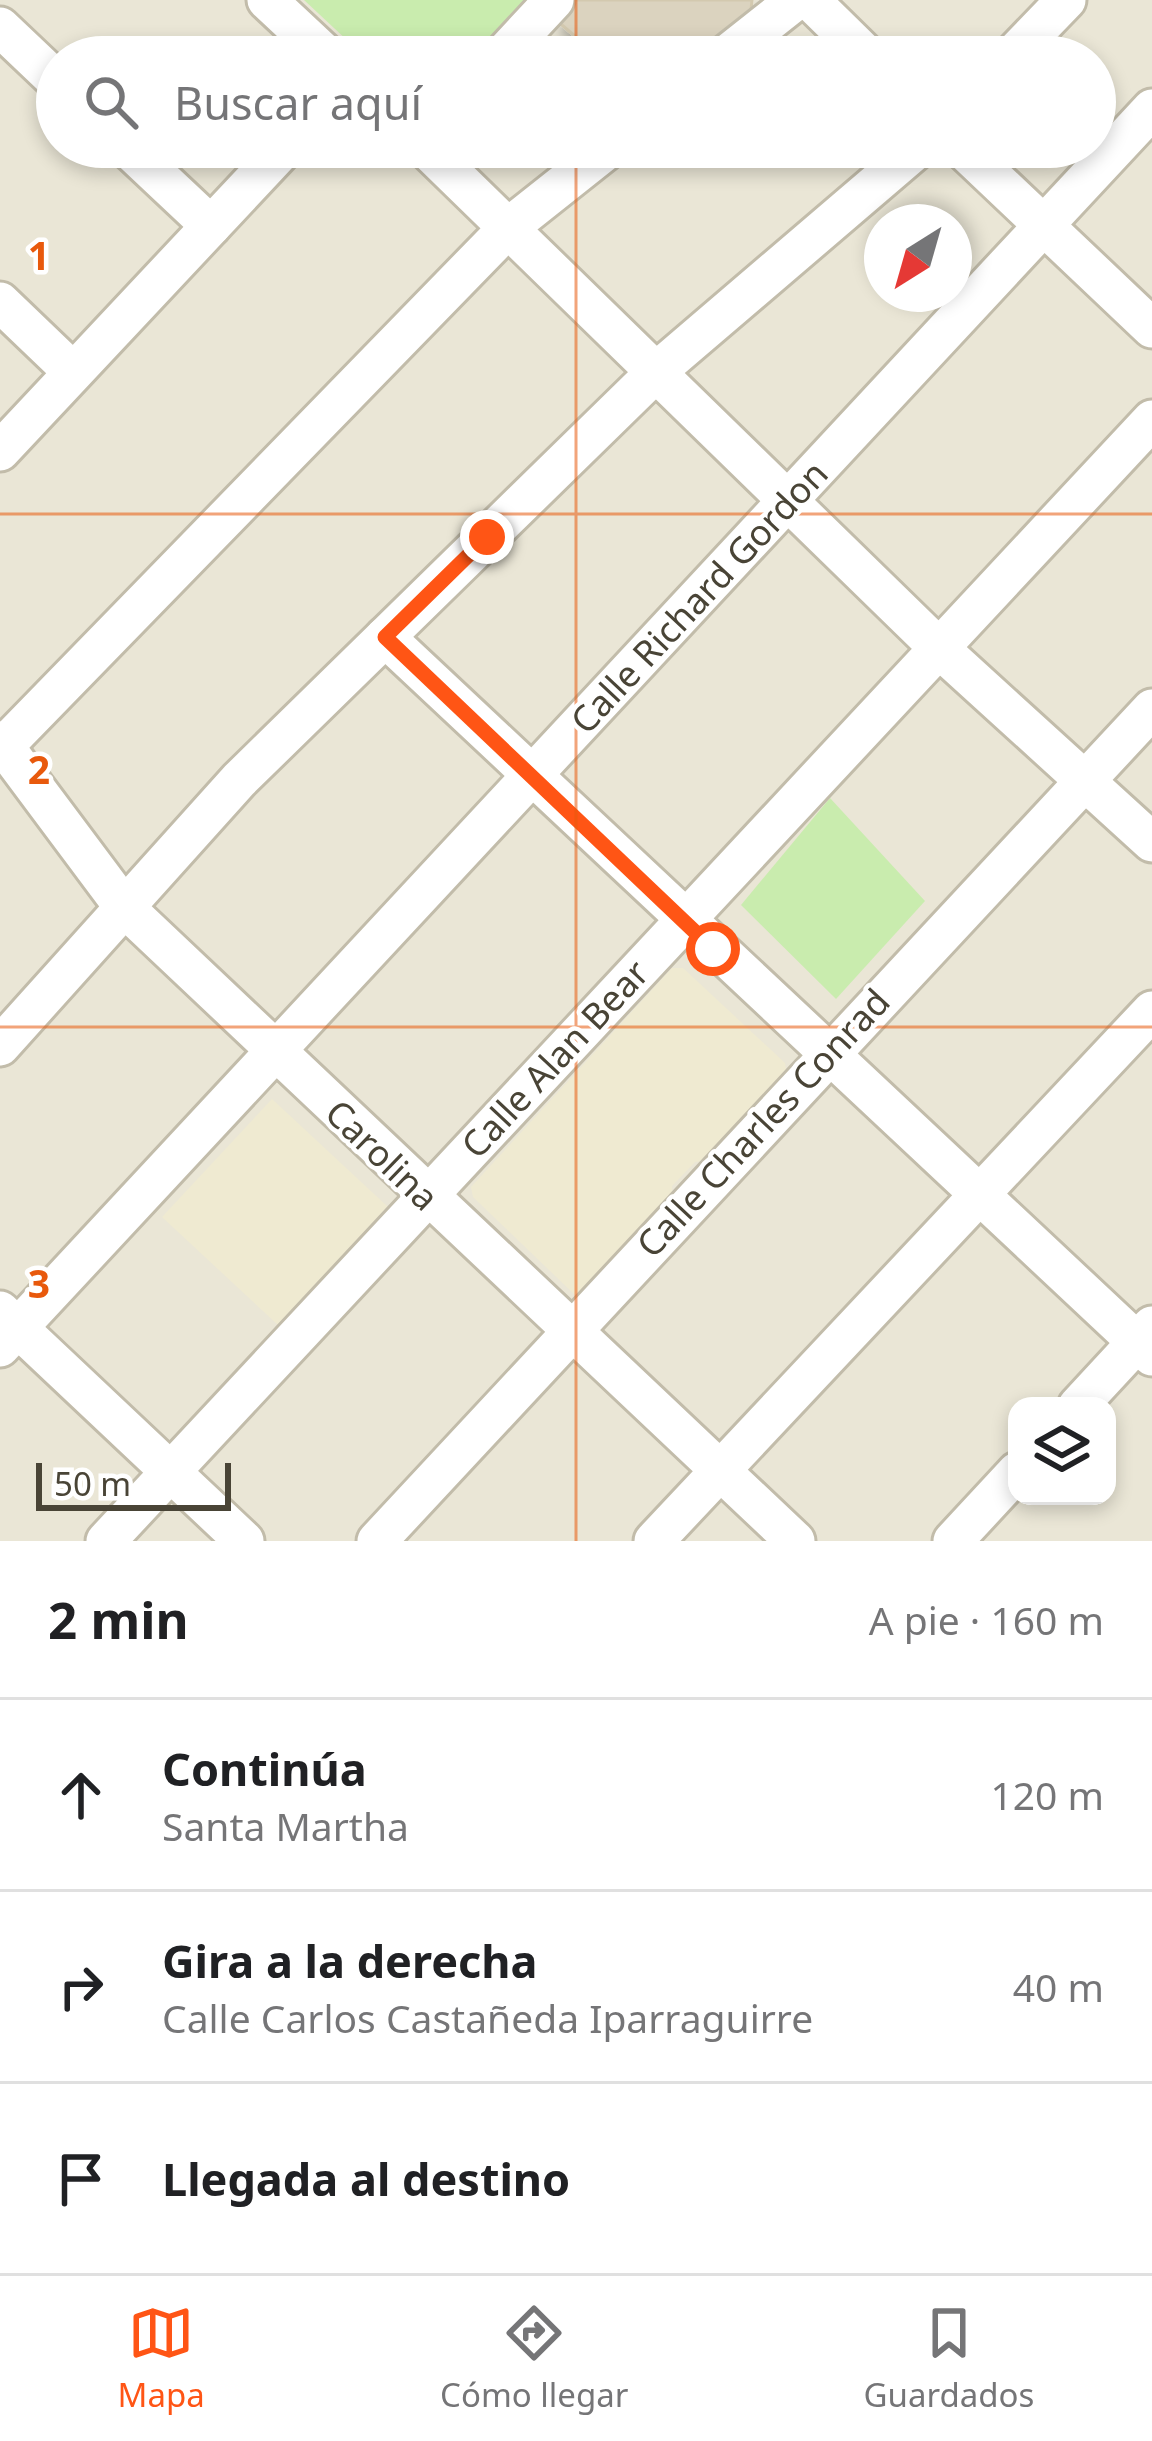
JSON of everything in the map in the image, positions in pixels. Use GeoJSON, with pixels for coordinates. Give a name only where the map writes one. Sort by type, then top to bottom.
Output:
{"type":"FeatureCollection","features":[{"type":"Feature","properties":{"kind":"street"},"geometry":{"type":"LineString","coordinates":[[267,0],[306,36]]}},
{"type":"Feature","properties":{"kind":"street"},"geometry":{"type":"LineString","coordinates":[[521,36],[554,0]]}},
{"type":"Feature","properties":{"kind":"street"},"geometry":{"type":"LineString","coordinates":[[751,36],[796,0]]}},
{"type":"Feature","properties":{"kind":"street"},"geometry":{"type":"LineString","coordinates":[[810,0],[847,36]]}},
{"type":"Feature","properties":{"kind":"street"},"geometry":{"type":"LineString","coordinates":[[1031,36],[1066,0]]}},
{"type":"Feature","properties":{"kind":"street"},"geometry":{"type":"LineString","coordinates":[[0,27],[36,61]]}},
{"type":"Feature","properties":{"kind":"street","name":"Calle Richard Gordon"},"geometry":{"type":"LineString","coordinates":[[1116,148],[1152,109]]}},
{"type":"Feature","properties":{"kind":"street"},"geometry":{"type":"LineString","coordinates":[[149,168],[211,226]]}},
{"type":"Feature","properties":{"kind":"street"},"geometry":{"type":"LineString","coordinates":[[0,451],[265,168]]}},
{"type":"Feature","properties":{"kind":"street"},"geometry":{"type":"LineString","coordinates":[[447,168],[941,650],[1152,842]]}},
{"type":"Feature","properties":{"kind":"street"},"geometry":{"type":"LineString","coordinates":[[1,746],[508,228],[584,168]]}},
{"type":"Feature","properties":{"kind":"street"},"geometry":{"type":"LineString","coordinates":[[0,1046],[239,780],[656,372],[894,168]]}},
{"type":"Feature","properties":{"kind":"street"},"geometry":{"type":"LineString","coordinates":[[983,168],[1152,328]]}},
{"type":"Feature","properties":{"kind":"street","name":"Calle Richard Gordon"},"geometry":{"type":"LineString","coordinates":[[6,1328],[273,1050],[1098,168]]}},
{"type":"Feature","properties":{"kind":"street"},"geometry":{"type":"LineString","coordinates":[[0,302],[74,372]]}},
{"type":"Feature","properties":{"kind":"street","name":"Calle Alan Bear"},"geometry":{"type":"LineString","coordinates":[[106,1541],[1152,420]]}},
{"type":"Feature","properties":{"kind":"street"},"geometry":{"type":"LineString","coordinates":[[385,637],[684,923],[1147,1342],[1088,1397]]}},
{"type":"Feature","properties":{"kind":"street","name":"Calle Charles Conrad"},"geometry":{"type":"LineString","coordinates":[[377,1541],[569,1329],[1152,709]]}},
{"type":"Feature","properties":{"kind":"street","name":"Carolina"},"geometry":{"type":"LineString","coordinates":[[1,746],[124,908],[794,1541]]}},
{"type":"Feature","properties":{"kind":"street"},"geometry":{"type":"LineString","coordinates":[[654,1541],[1152,1011]]}},
{"type":"Feature","properties":{"kind":"street"},"geometry":{"type":"LineString","coordinates":[[6,1328],[244,1541]]}},
{"type":"Feature","properties":{"kind":"street"},"geometry":{"type":"LineString","coordinates":[[952,1541],[1008,1482]]}},
{"type":"Feature","properties":{"kind":"shaded area"},"geometry":{"type":"Polygon","coordinates":[[[0,0],[1152,0],[1152,1541],[0,1541],[0,0]]]}},
{"type":"Feature","properties":{"kind":"shaded area"},"geometry":{"type":"Polygon","coordinates":[[[672,968],[683,968],[785,1063],[787,1074],[706,1161],[695,1162],[672,1186],[673,1197],[584,1295],[574,1294],[473,1197],[471,1187],[672,968]]]}},
{"type":"Feature","properties":{"kind":"shaded area"},"geometry":{"type":"Polygon","coordinates":[[[272,1099],[388,1207],[278,1325],[162,1217],[272,1099]]]}},
{"type":"Feature","properties":{"kind":"green space"},"geometry":{"type":"Polygon","coordinates":[[[304,0],[526,0],[491,36],[343,36],[304,0]]]}},
{"type":"Feature","properties":{"kind":"green space"},"geometry":{"type":"Polygon","coordinates":[[[830,798],[925,901],[836,999],[741,905],[830,798]]]}},
{"type":"Feature","properties":{"kind":"building"},"geometry":{"type":"Polygon","coordinates":[[[572,0],[752,0],[751,10],[719,36],[575,36],[555,19],[572,0]]]}},
{"type":"Feature","properties":{"kind":"route"},"geometry":{"type":"LineString","coordinates":[[487,537],[385,637],[713,949]]}}]}
